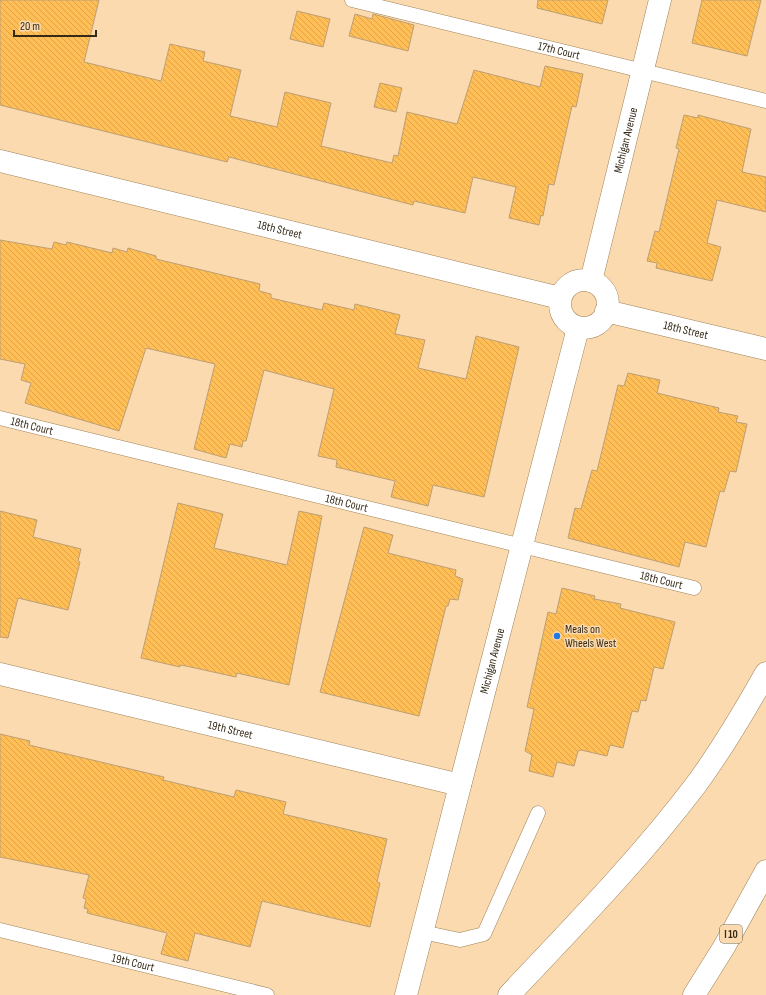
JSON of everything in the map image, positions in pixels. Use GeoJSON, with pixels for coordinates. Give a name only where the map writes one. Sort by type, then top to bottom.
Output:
{"type":"FeatureCollection","features":[{"type":"Feature","properties":{"kind":"main road","name":"Michigan Avenue"},"geometry":{"type":"LineString","coordinates":[[591,281],[660,0]]}},
{"type":"Feature","properties":{"kind":"main road","name":"18th Street"},"geometry":{"type":"LineString","coordinates":[[0,161],[560,298]]}},
{"type":"Feature","properties":{"kind":"main road"},"geometry":{"type":"LineString","coordinates":[[576,281],[591,281],[604,291],[607,298],[606,311],[601,321],[594,326],[578,328],[565,319],[559,305],[560,298],[564,291],[576,281]]}},
{"type":"Feature","properties":{"kind":"main road","name":"18th Street"},"geometry":{"type":"LineString","coordinates":[[606,311],[766,349]]}},
{"type":"Feature","properties":{"kind":"main road","name":"Michigan Avenue"},"geometry":{"type":"LineString","coordinates":[[406,995],[578,328]]}},
{"type":"Feature","properties":{"kind":"main road","name":"19th Street"},"geometry":{"type":"LineString","coordinates":[[0,674],[460,785]]}},
{"type":"Feature","properties":{"kind":"main road"},"geometry":{"type":"LineString","coordinates":[[509,995],[632,864],[695,786],[750,702],[766,674]]}},
{"type":"Feature","properties":{"kind":"main road","name":"I 10"},"geometry":{"type":"LineString","coordinates":[[694,995],[724,947],[766,871]]}},
{"type":"Feature","properties":{"kind":"lane","name":"17th Court"},"geometry":{"type":"LineString","coordinates":[[352,0],[766,101]]}},
{"type":"Feature","properties":{"kind":"lane","name":"18th Court"},"geometry":{"type":"LineString","coordinates":[[0,418],[522,544],[694,588]]}},
{"type":"Feature","properties":{"kind":"lane"},"geometry":{"type":"LineString","coordinates":[[422,932],[460,940],[484,934],[538,813]]}},
{"type":"Feature","properties":{"kind":"lane","name":"19th Court"},"geometry":{"type":"LineString","coordinates":[[0,930],[267,995]]}},
{"type":"Feature","properties":{"kind":"building"},"geometry":{"type":"Polygon","coordinates":[[[0,0],[99,0],[84,62],[161,81],[170,44],[205,52],[203,61],[241,70],[230,116],[277,127],[285,92],[331,103],[321,146],[392,163],[394,155],[398,156],[407,112],[457,124],[474,70],[540,87],[545,66],[583,74],[576,107],[572,106],[554,185],[549,184],[543,216],[541,215],[539,225],[509,218],[516,187],[473,177],[465,213],[414,201],[413,205],[229,157],[227,162],[0,105],[0,0]]]}},
{"type":"Feature","properties":{"kind":"building"},"geometry":{"type":"Polygon","coordinates":[[[538,0],[608,0],[602,24],[537,8],[538,0]]]}},
{"type":"Feature","properties":{"kind":"building"},"geometry":{"type":"Polygon","coordinates":[[[702,0],[761,0],[747,56],[692,43],[702,0]]]}},
{"type":"Feature","properties":{"kind":"building"},"geometry":{"type":"Polygon","coordinates":[[[297,11],[330,19],[323,47],[290,39],[297,11]]]}},
{"type":"Feature","properties":{"kind":"building"},"geometry":{"type":"Polygon","coordinates":[[[355,14],[372,19],[373,14],[414,25],[408,51],[349,36],[355,14]]]}},
{"type":"Feature","properties":{"kind":"building"},"geometry":{"type":"Polygon","coordinates":[[[380,83],[402,88],[396,112],[374,107],[380,83]]]}},
{"type":"Feature","properties":{"kind":"building"},"geometry":{"type":"Polygon","coordinates":[[[684,115],[698,118],[698,115],[751,129],[742,172],[766,177],[766,212],[717,200],[707,243],[721,247],[712,281],[656,268],[657,263],[647,261],[655,231],[659,232],[679,149],[676,148],[684,115]]]}},
{"type":"Feature","properties":{"kind":"building"},"geometry":{"type":"Polygon","coordinates":[[[0,240],[52,249],[54,242],[66,245],[67,242],[112,253],[113,248],[127,252],[128,248],[156,256],[156,259],[260,284],[259,291],[271,294],[271,298],[322,310],[324,303],[354,310],[355,304],[400,315],[395,334],[425,340],[418,368],[466,379],[476,336],[519,347],[484,497],[433,485],[428,506],[391,497],[395,481],[336,467],[337,460],[318,456],[334,389],[264,370],[246,441],[243,441],[242,447],[230,444],[226,458],[194,449],[215,364],[146,348],[119,431],[25,403],[31,383],[21,380],[25,364],[0,359],[0,240]]]}},
{"type":"Feature","properties":{"kind":"building"},"geometry":{"type":"Polygon","coordinates":[[[628,373],[660,380],[657,393],[719,408],[718,412],[738,416],[736,422],[747,424],[736,472],[730,471],[724,492],[720,491],[706,547],[685,542],[679,567],[568,538],[575,508],[581,509],[592,470],[597,471],[618,385],[624,386],[628,373]]]}},
{"type":"Feature","properties":{"kind":"building"},"geometry":{"type":"Polygon","coordinates":[[[178,503],[223,514],[214,548],[287,565],[299,511],[322,516],[289,685],[237,673],[236,677],[141,658],[178,503]]]}},
{"type":"Feature","properties":{"kind":"building"},"geometry":{"type":"Polygon","coordinates":[[[0,511],[37,520],[33,537],[81,549],[78,561],[80,562],[68,610],[18,598],[8,638],[0,637],[0,511]]]}},
{"type":"Feature","properties":{"kind":"building"},"geometry":{"type":"Polygon","coordinates":[[[364,527],[393,535],[388,553],[456,570],[455,576],[463,579],[458,600],[450,599],[448,606],[446,606],[419,716],[320,692],[364,527]]]}},
{"type":"Feature","properties":{"kind":"building"},"geometry":{"type":"Polygon","coordinates":[[[562,588],[595,596],[594,599],[621,604],[620,608],[675,622],[663,669],[654,667],[646,701],[641,700],[638,712],[632,711],[623,748],[610,745],[607,756],[581,750],[578,751],[574,766],[557,762],[553,777],[529,771],[532,755],[525,751],[534,709],[527,707],[548,612],[556,614],[562,588]]]}},
{"type":"Feature","properties":{"kind":"building"},"geometry":{"type":"Polygon","coordinates":[[[0,734],[30,741],[29,745],[164,777],[163,780],[234,797],[236,790],[286,802],[283,814],[387,839],[377,882],[380,883],[370,927],[262,901],[250,947],[195,933],[188,961],[161,954],[167,933],[87,913],[88,909],[84,908],[86,899],[83,898],[89,875],[0,857],[0,734]]]}},
{"type":"Feature","properties":{"kind":"place","name":"Meals on Wheels West"},"geometry":{"type":"Point","coordinates":[557,636]}}]}
